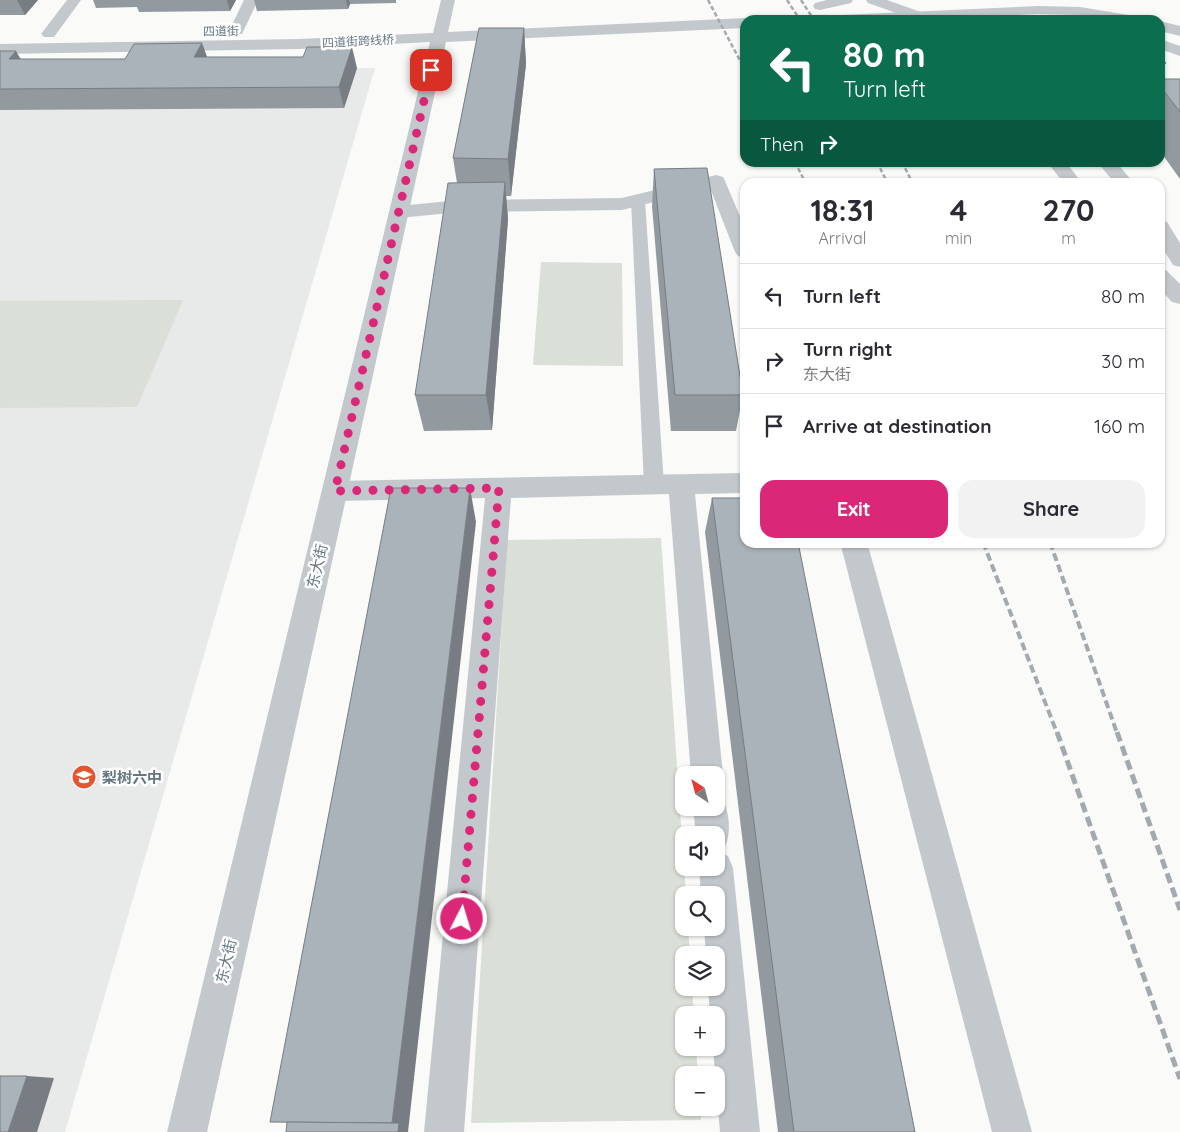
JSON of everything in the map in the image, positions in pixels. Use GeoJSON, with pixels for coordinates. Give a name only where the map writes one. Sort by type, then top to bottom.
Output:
{"type":"FeatureCollection","features":[{"type":"Feature","properties":{"kind":"street"},"geometry":{"type":"LineString","coordinates":[[49,34],[74,0]]}},
{"type":"Feature","properties":{"kind":"street"},"geometry":{"type":"LineString","coordinates":[[237,31],[251,0]]}},
{"type":"Feature","properties":{"kind":"street","name":"东大街"},"geometry":{"type":"LineString","coordinates":[[187,1132],[448,0]]}},
{"type":"Feature","properties":{"kind":"street"},"geometry":{"type":"LineString","coordinates":[[819,13],[846,0]]}},
{"type":"Feature","properties":{"kind":"street"},"geometry":{"type":"LineString","coordinates":[[873,0],[916,15]]}},
{"type":"Feature","properties":{"kind":"street"},"geometry":{"type":"LineString","coordinates":[[819,13],[1038,10],[1080,11],[1105,15]]}},
{"type":"Feature","properties":{"kind":"street","name":"四道街跨线桥"},"geometry":{"type":"LineString","coordinates":[[0,49],[299,44],[740,23]]}},
{"type":"Feature","properties":{"kind":"street","name":"四道街"},"geometry":{"type":"LineString","coordinates":[[0,34],[441,28]]}},
{"type":"Feature","properties":{"kind":"street"},"geometry":{"type":"LineString","coordinates":[[1165,28],[1180,32]]}},
{"type":"Feature","properties":{"kind":"street"},"geometry":{"type":"LineString","coordinates":[[1165,46],[1180,51]]}},
{"type":"Feature","properties":{"kind":"street"},"geometry":{"type":"LineString","coordinates":[[1060,167],[1069,178]]}},
{"type":"Feature","properties":{"kind":"street"},"geometry":{"type":"LineString","coordinates":[[1110,167],[1120,178]]}},
{"type":"Feature","properties":{"kind":"street"},"geometry":{"type":"LineString","coordinates":[[399,212],[460,206],[622,204],[716,180],[740,240]]}},
{"type":"Feature","properties":{"kind":"street"},"geometry":{"type":"LineString","coordinates":[[1165,235],[1180,261]]}},
{"type":"Feature","properties":{"kind":"street"},"geometry":{"type":"LineString","coordinates":[[1165,281],[1180,296]]}},
{"type":"Feature","properties":{"kind":"street"},"geometry":{"type":"LineString","coordinates":[[335,491],[740,483]]}},
{"type":"Feature","properties":{"kind":"street"},"geometry":{"type":"LineString","coordinates":[[667,485],[706,766]]}},
{"type":"Feature","properties":{"kind":"street"},"geometry":{"type":"LineString","coordinates":[[444,1132],[499,488]]}},
{"type":"Feature","properties":{"kind":"street"},"geometry":{"type":"LineString","coordinates":[[855,548],[1012,1132]]}},
{"type":"Feature","properties":{"kind":"street"},"geometry":{"type":"LineString","coordinates":[[717,876],[740,1132]]}},
{"type":"Feature","properties":{"kind":"lane"},"geometry":{"type":"LineString","coordinates":[[638,200],[667,485]]}},
{"type":"Feature","properties":{"kind":"shaded area","name":"梨树六中"},"geometry":{"type":"Polygon","coordinates":[[[375,68],[65,1132],[0,1132],[0,71],[375,68]]]}},
{"type":"Feature","properties":{"kind":"shaded area"},"geometry":{"type":"Polygon","coordinates":[[[541,262],[622,263],[623,366],[533,365],[541,262]]]}},
{"type":"Feature","properties":{"kind":"shaded area"},"geometry":{"type":"Polygon","coordinates":[[[183,300],[137,407],[0,408],[0,301],[183,300]]]}},
{"type":"Feature","properties":{"kind":"shaded area"},"geometry":{"type":"Polygon","coordinates":[[[661,538],[677,766],[675,766],[675,816],[680,816],[681,826],[675,826],[675,876],[685,876],[685,886],[675,886],[675,936],[689,936],[689,946],[675,946],[675,996],[693,996],[693,1006],[675,1006],[675,1056],[697,1056],[697,1066],[675,1066],[675,1116],[701,1116],[701,1120],[471,1123],[507,540],[661,538]]]}},
{"type":"Feature","properties":{"kind":"building"},"geometry":{"type":"Polygon","coordinates":[[[479,28],[524,28],[508,159],[453,158],[479,28]]]}},
{"type":"Feature","properties":{"kind":"building"},"geometry":{"type":"Polygon","coordinates":[[[202,43],[194,57],[303,57],[307,47],[352,47],[339,87],[0,89],[0,51],[16,51],[9,59],[125,59],[134,44],[202,43]]]}},
{"type":"Feature","properties":{"kind":"building"},"geometry":{"type":"Polygon","coordinates":[[[1165,79],[1180,79],[1180,112],[1165,92],[1165,79]]]}},
{"type":"Feature","properties":{"kind":"building"},"geometry":{"type":"Polygon","coordinates":[[[707,168],[740,376],[740,395],[675,395],[654,169],[707,168]]]}},
{"type":"Feature","properties":{"kind":"building"},"geometry":{"type":"Polygon","coordinates":[[[505,182],[486,395],[415,395],[448,183],[505,182]]]}},
{"type":"Feature","properties":{"kind":"building"},"geometry":{"type":"Polygon","coordinates":[[[391,488],[470,488],[392,1123],[270,1122],[391,488]]]}},
{"type":"Feature","properties":{"kind":"building"},"geometry":{"type":"Polygon","coordinates":[[[712,498],[740,498],[740,548],[799,548],[915,1132],[794,1132],[712,498]]]}},
{"type":"Feature","properties":{"kind":"building"},"geometry":{"type":"Polygon","coordinates":[[[0,1076],[27,1076],[8,1132],[0,1132],[0,1076]]]}},
{"type":"Feature","properties":{"kind":"building"},"geometry":{"type":"Polygon","coordinates":[[[287,1122],[399,1123],[398,1132],[286,1132],[287,1122]]]}},
{"type":"Feature","properties":{"kind":"railway"},"geometry":{"type":"LineString","coordinates":[[708,0],[740,61]]}},
{"type":"Feature","properties":{"kind":"railway"},"geometry":{"type":"LineString","coordinates":[[787,0],[797,15]]}},
{"type":"Feature","properties":{"kind":"railway"},"geometry":{"type":"LineString","coordinates":[[801,0],[811,15]]}},
{"type":"Feature","properties":{"kind":"railway"},"geometry":{"type":"LineString","coordinates":[[798,167],[803,178]]}},
{"type":"Feature","properties":{"kind":"railway"},"geometry":{"type":"LineString","coordinates":[[880,167],[885,178]]}},
{"type":"Feature","properties":{"kind":"railway"},"geometry":{"type":"LineString","coordinates":[[904,167],[910,178]]}},
{"type":"Feature","properties":{"kind":"railway"},"geometry":{"type":"LineString","coordinates":[[985,548],[1057,733]]}},
{"type":"Feature","properties":{"kind":"railway"},"geometry":{"type":"LineString","coordinates":[[1052,548],[1117,733]]}},
{"type":"Feature","properties":{"kind":"railway"},"geometry":{"type":"LineString","coordinates":[[1057,732],[1180,1079]]}},
{"type":"Feature","properties":{"kind":"railway"},"geometry":{"type":"LineString","coordinates":[[1117,732],[1180,910]]}},
{"type":"Feature","properties":{"kind":"place","name":"梨树六中"},"geometry":{"type":"Point","coordinates":[84,777]}},
{"type":"Feature","properties":{"kind":"route"},"geometry":{"type":"LineString","coordinates":[[431,70],[335,491],[499,488],[462,919]]}}]}
